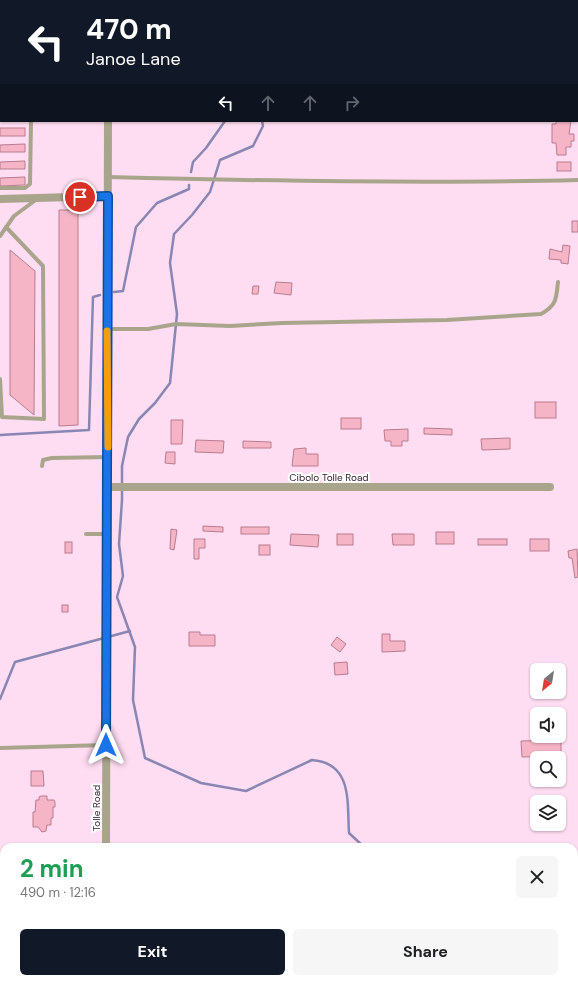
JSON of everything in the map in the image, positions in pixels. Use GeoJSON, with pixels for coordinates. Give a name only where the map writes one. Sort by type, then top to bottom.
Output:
{"type":"FeatureCollection","features":[{"type":"Feature","properties":{"kind":"street","name":"Tolle Road"},"geometry":{"type":"LineString","coordinates":[[106,843],[108,122]]}},
{"type":"Feature","properties":{"kind":"street"},"geometry":{"type":"LineString","coordinates":[[0,199],[108,196]]}},
{"type":"Feature","properties":{"kind":"street","name":"Cibolo Tolle Road"},"geometry":{"type":"LineString","coordinates":[[108,487],[550,487]]}},
{"type":"Feature","properties":{"kind":"lane"},"geometry":{"type":"LineString","coordinates":[[0,188],[25,188],[30,184],[31,122]]}},
{"type":"Feature","properties":{"kind":"lane"},"geometry":{"type":"LineString","coordinates":[[108,177],[218,180],[432,182],[578,180]]}},
{"type":"Feature","properties":{"kind":"lane"},"geometry":{"type":"LineString","coordinates":[[0,236],[14,216],[39,198]]}},
{"type":"Feature","properties":{"kind":"lane"},"geometry":{"type":"LineString","coordinates":[[0,379],[2,417],[44,419],[44,266],[6,227]]}},
{"type":"Feature","properties":{"kind":"lane"},"geometry":{"type":"LineString","coordinates":[[107,329],[148,329],[176,324],[230,326],[282,323],[447,320],[542,314],[550,309],[556,302],[558,282]]}},
{"type":"Feature","properties":{"kind":"lane"},"geometry":{"type":"LineString","coordinates":[[42,466],[43,460],[52,458],[108,457]]}},
{"type":"Feature","properties":{"kind":"lane"},"geometry":{"type":"LineString","coordinates":[[86,534],[108,534]]}},
{"type":"Feature","properties":{"kind":"lane"},"geometry":{"type":"LineString","coordinates":[[0,748],[106,745]]}},
{"type":"Feature","properties":{"kind":"building"},"geometry":{"type":"Polygon","coordinates":[[[556,122],[571,122],[569,134],[574,134],[574,141],[571,141],[571,147],[566,147],[566,155],[557,155],[556,143],[552,143],[552,124],[556,124],[556,122]]]}},
{"type":"Feature","properties":{"kind":"building"},"geometry":{"type":"Polygon","coordinates":[[[0,128],[25,128],[25,136],[0,136],[0,128]]]}},
{"type":"Feature","properties":{"kind":"building"},"geometry":{"type":"Polygon","coordinates":[[[25,144],[25,152],[0,152],[0,145],[25,144]]]}},
{"type":"Feature","properties":{"kind":"building"},"geometry":{"type":"Polygon","coordinates":[[[25,161],[25,169],[0,169],[0,162],[25,161]]]}},
{"type":"Feature","properties":{"kind":"building"},"geometry":{"type":"Polygon","coordinates":[[[557,162],[571,162],[571,171],[557,171],[557,162]]]}},
{"type":"Feature","properties":{"kind":"building"},"geometry":{"type":"Polygon","coordinates":[[[25,177],[25,185],[0,186],[0,178],[25,177]]]}},
{"type":"Feature","properties":{"kind":"building"},"geometry":{"type":"Polygon","coordinates":[[[59,210],[78,210],[78,425],[59,426],[59,210]]]}},
{"type":"Feature","properties":{"kind":"building"},"geometry":{"type":"Polygon","coordinates":[[[572,221],[578,221],[578,232],[572,232],[572,221]]]}},
{"type":"Feature","properties":{"kind":"building"},"geometry":{"type":"Polygon","coordinates":[[[563,245],[570,246],[568,264],[561,263],[561,260],[549,259],[550,249],[562,252],[563,245]]]}},
{"type":"Feature","properties":{"kind":"building"},"geometry":{"type":"Polygon","coordinates":[[[10,250],[35,271],[34,415],[10,395],[10,250]]]}},
{"type":"Feature","properties":{"kind":"building"},"geometry":{"type":"Polygon","coordinates":[[[276,282],[292,283],[291,295],[274,293],[276,282]]]}},
{"type":"Feature","properties":{"kind":"building"},"geometry":{"type":"Polygon","coordinates":[[[253,286],[259,286],[258,294],[252,294],[253,286]]]}},
{"type":"Feature","properties":{"kind":"building"},"geometry":{"type":"Polygon","coordinates":[[[535,402],[556,402],[556,418],[535,418],[535,402]]]}},
{"type":"Feature","properties":{"kind":"building"},"geometry":{"type":"Polygon","coordinates":[[[341,418],[361,418],[361,429],[341,429],[341,418]]]}},
{"type":"Feature","properties":{"kind":"building"},"geometry":{"type":"Polygon","coordinates":[[[171,420],[183,420],[182,444],[171,444],[171,420]]]}},
{"type":"Feature","properties":{"kind":"building"},"geometry":{"type":"Polygon","coordinates":[[[424,428],[452,429],[452,435],[424,434],[424,428]]]}},
{"type":"Feature","properties":{"kind":"building"},"geometry":{"type":"Polygon","coordinates":[[[408,429],[408,441],[402,441],[402,446],[391,446],[391,441],[385,441],[384,430],[408,429]]]}},
{"type":"Feature","properties":{"kind":"building"},"geometry":{"type":"Polygon","coordinates":[[[510,438],[510,449],[482,450],[481,439],[510,438]]]}},
{"type":"Feature","properties":{"kind":"building"},"geometry":{"type":"Polygon","coordinates":[[[196,440],[224,441],[223,453],[195,452],[196,440]]]}},
{"type":"Feature","properties":{"kind":"building"},"geometry":{"type":"Polygon","coordinates":[[[243,441],[271,442],[271,448],[243,448],[243,441]]]}},
{"type":"Feature","properties":{"kind":"building"},"geometry":{"type":"Polygon","coordinates":[[[306,448],[306,454],[318,454],[318,466],[292,466],[294,449],[306,448]]]}},
{"type":"Feature","properties":{"kind":"building"},"geometry":{"type":"Polygon","coordinates":[[[166,452],[175,452],[175,464],[165,463],[166,452]]]}},
{"type":"Feature","properties":{"kind":"building"},"geometry":{"type":"Polygon","coordinates":[[[203,526],[223,527],[223,532],[203,531],[203,526]]]}},
{"type":"Feature","properties":{"kind":"building"},"geometry":{"type":"Polygon","coordinates":[[[241,527],[269,527],[269,534],[241,534],[241,527]]]}},
{"type":"Feature","properties":{"kind":"building"},"geometry":{"type":"Polygon","coordinates":[[[171,529],[177,530],[174,550],[170,549],[171,529]]]}},
{"type":"Feature","properties":{"kind":"building"},"geometry":{"type":"Polygon","coordinates":[[[436,532],[454,532],[454,544],[436,544],[436,532]]]}},
{"type":"Feature","properties":{"kind":"building"},"geometry":{"type":"Polygon","coordinates":[[[291,534],[319,535],[318,547],[290,545],[291,534]]]}},
{"type":"Feature","properties":{"kind":"building"},"geometry":{"type":"Polygon","coordinates":[[[337,534],[353,534],[353,545],[337,545],[337,534]]]}},
{"type":"Feature","properties":{"kind":"building"},"geometry":{"type":"Polygon","coordinates":[[[392,534],[414,534],[414,545],[393,545],[392,534]]]}},
{"type":"Feature","properties":{"kind":"building"},"geometry":{"type":"Polygon","coordinates":[[[194,539],[205,539],[205,548],[199,548],[199,559],[194,559],[194,539]]]}},
{"type":"Feature","properties":{"kind":"building"},"geometry":{"type":"Polygon","coordinates":[[[478,539],[507,539],[507,545],[478,545],[478,539]]]}},
{"type":"Feature","properties":{"kind":"building"},"geometry":{"type":"Polygon","coordinates":[[[530,539],[549,539],[549,551],[530,551],[530,539]]]}},
{"type":"Feature","properties":{"kind":"building"},"geometry":{"type":"Polygon","coordinates":[[[65,542],[72,542],[72,553],[65,553],[65,542]]]}},
{"type":"Feature","properties":{"kind":"building"},"geometry":{"type":"Polygon","coordinates":[[[259,545],[270,545],[270,555],[259,555],[259,545]]]}},
{"type":"Feature","properties":{"kind":"building"},"geometry":{"type":"Polygon","coordinates":[[[577,549],[578,577],[575,578],[572,558],[569,558],[568,551],[577,549]]]}},
{"type":"Feature","properties":{"kind":"building"},"geometry":{"type":"Polygon","coordinates":[[[62,605],[68,605],[68,612],[62,612],[62,605]]]}},
{"type":"Feature","properties":{"kind":"building"},"geometry":{"type":"Polygon","coordinates":[[[189,632],[200,632],[200,635],[215,635],[215,646],[189,646],[189,632]]]}},
{"type":"Feature","properties":{"kind":"building"},"geometry":{"type":"Polygon","coordinates":[[[382,634],[390,634],[390,641],[405,641],[405,651],[382,652],[382,634]]]}},
{"type":"Feature","properties":{"kind":"building"},"geometry":{"type":"Polygon","coordinates":[[[337,637],[346,644],[340,652],[331,645],[337,637]]]}},
{"type":"Feature","properties":{"kind":"building"},"geometry":{"type":"Polygon","coordinates":[[[347,662],[348,674],[335,675],[334,663],[347,662]]]}},
{"type":"Feature","properties":{"kind":"building"},"geometry":{"type":"Polygon","coordinates":[[[521,741],[530,741],[530,743],[561,743],[561,751],[530,751],[530,757],[522,757],[521,741]]]}},
{"type":"Feature","properties":{"kind":"building"},"geometry":{"type":"Polygon","coordinates":[[[31,771],[43,771],[44,786],[31,786],[31,771]]]}},
{"type":"Feature","properties":{"kind":"building"},"geometry":{"type":"Polygon","coordinates":[[[47,796],[47,800],[54,800],[55,802],[51,825],[47,825],[46,831],[42,832],[38,827],[33,827],[33,812],[35,812],[36,800],[39,800],[39,797],[47,796]]]}},
{"type":"Feature","properties":{"kind":"waterway"},"geometry":{"type":"LineString","coordinates":[[191,172],[193,162],[206,148],[224,122]]}},
{"type":"Feature","properties":{"kind":"waterway"},"geometry":{"type":"LineString","coordinates":[[262,122],[263,126],[253,146],[220,160],[210,192],[192,215],[174,234],[170,263],[177,314],[170,383],[155,403],[139,419],[128,437],[122,466],[122,500],[119,544],[123,576],[117,597],[135,647],[133,700],[145,758],[201,783],[246,791],[312,760],[325,763],[335,768],[345,786],[349,833],[360,843]]}},
{"type":"Feature","properties":{"kind":"waterway"},"geometry":{"type":"LineString","coordinates":[[114,292],[123,291],[136,227],[157,203],[189,189],[189,185]]}},
{"type":"Feature","properties":{"kind":"waterway"},"geometry":{"type":"LineString","coordinates":[[0,435],[89,430],[93,297],[100,295]]}},
{"type":"Feature","properties":{"kind":"waterway"},"geometry":{"type":"LineString","coordinates":[[0,699],[15,662],[130,631]]}},
{"type":"Feature","properties":{"kind":"slow traffic"},"geometry":{"type":"LineString","coordinates":[[107,331],[108,447]]}},
{"type":"Feature","properties":{"kind":"route"},"geometry":{"type":"LineString","coordinates":[[80,197],[108,196],[108,534],[106,745]]}}]}
